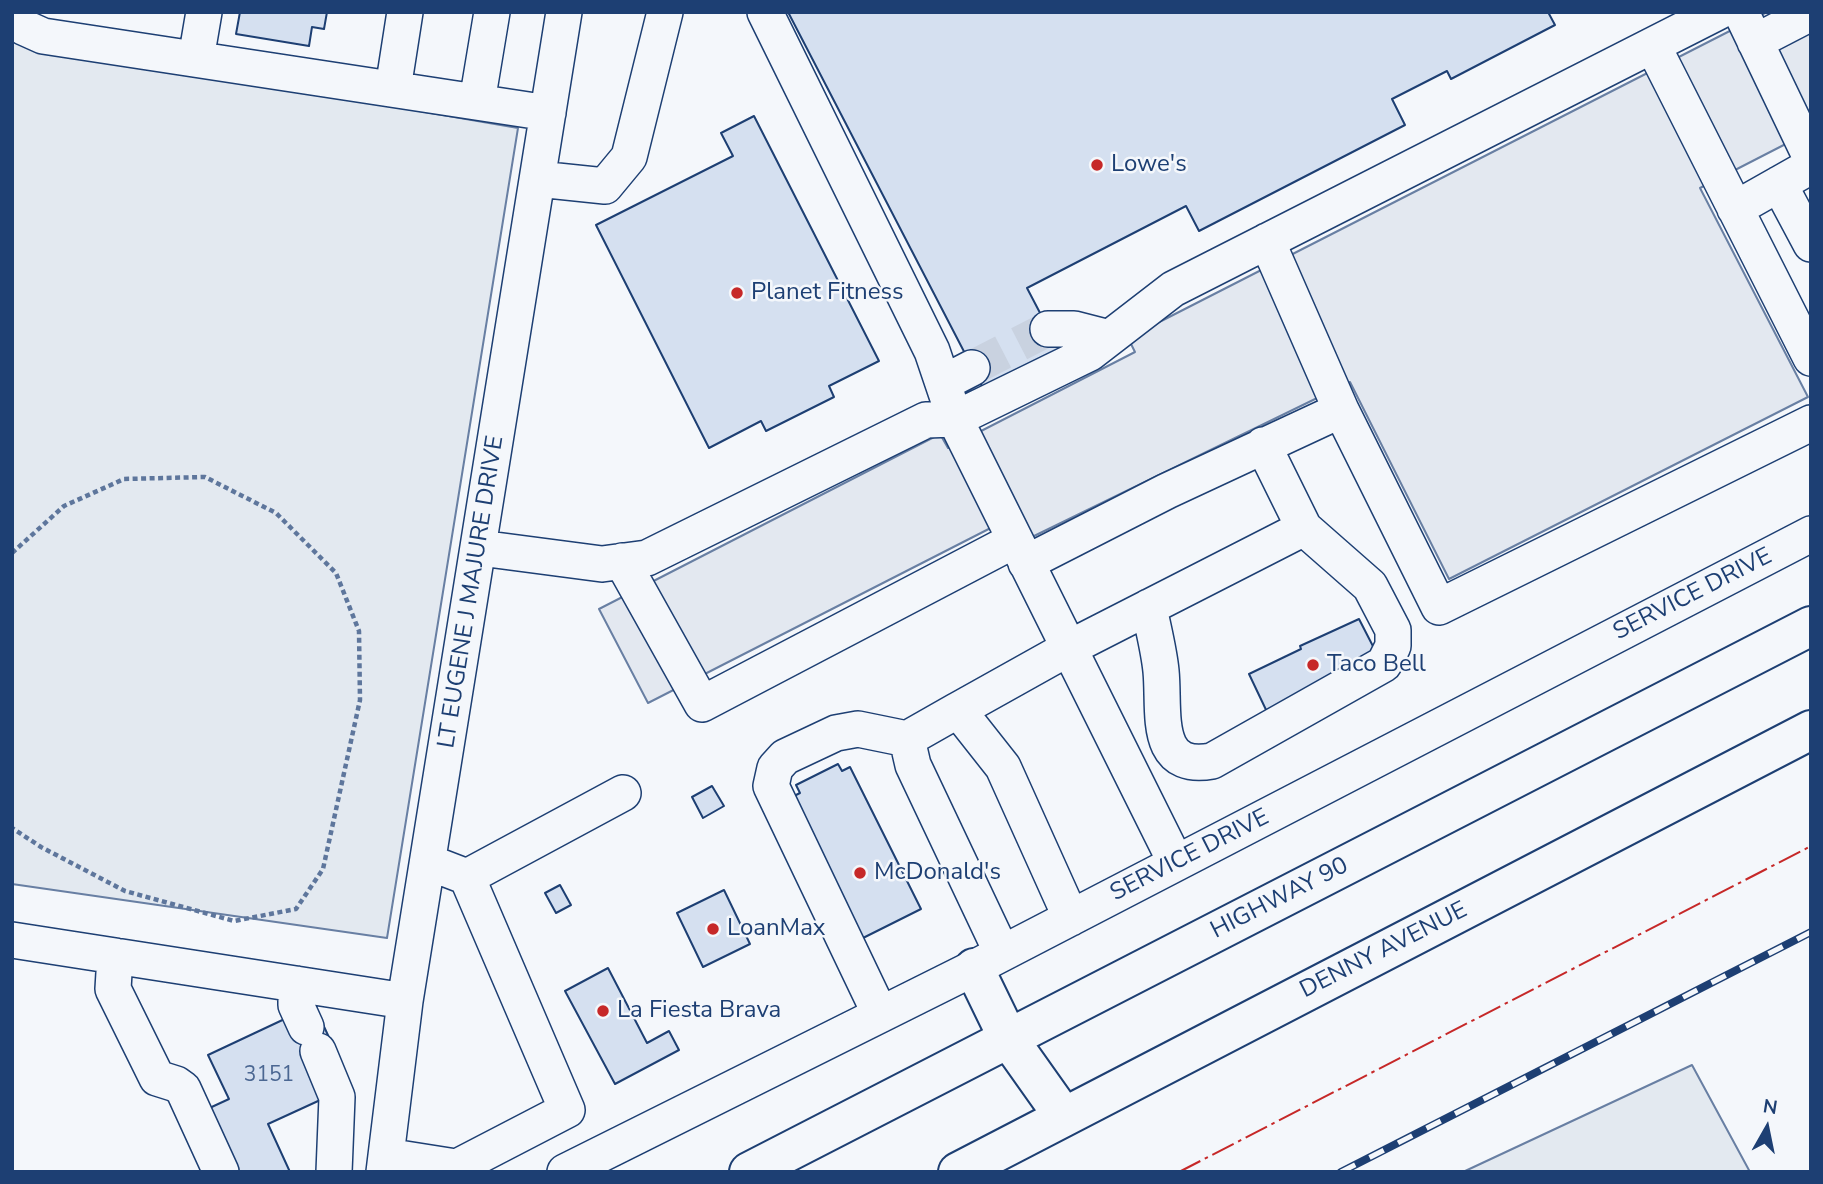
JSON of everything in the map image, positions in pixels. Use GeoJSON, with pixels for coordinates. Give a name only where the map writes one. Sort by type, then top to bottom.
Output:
{"type":"FeatureCollection","features":[{"type":"Feature","properties":{"kind":"main road","name":"HIGHWAY 90"},"geometry":{"type":"LineString","coordinates":[[749,1172],[1811,626]]}},
{"type":"Feature","properties":{"kind":"main road","name":"DENNY AVENUE"},"geometry":{"type":"LineString","coordinates":[[958,1172],[1811,730]]}},
{"type":"Feature","properties":{"kind":"main road"},"geometry":{"type":"LineString","coordinates":[[988,961],[1008,1038],[1064,1117]]}},
{"type":"Feature","properties":{"kind":"street"},"geometry":{"type":"LineString","coordinates":[[196,59],[204,12]]}},
{"type":"Feature","properties":{"kind":"street"},"geometry":{"type":"LineString","coordinates":[[393,89],[405,12]]}},
{"type":"Feature","properties":{"kind":"street"},"geometry":{"type":"LineString","coordinates":[[477,102],[492,12]]}},
{"type":"Feature","properties":{"kind":"street","name":"LT EUGENE J MAJURE DRIVE"},"geometry":{"type":"LineString","coordinates":[[385,1164],[405,1001],[480,548],[564,12]]}},
{"type":"Feature","properties":{"kind":"street"},"geometry":{"type":"LineString","coordinates":[[538,179],[605,186],[629,157],[665,12]]}},
{"type":"Feature","properties":{"kind":"street"},"geometry":{"type":"LineString","coordinates":[[765,12],[932,351],[958,376],[955,419],[1176,863]]}},
{"type":"Feature","properties":{"kind":"street"},"geometry":{"type":"LineString","coordinates":[[480,548],[602,564],[647,558],[926,421],[955,419],[1090,353],[1173,289],[1718,12]]}},
{"type":"Feature","properties":{"kind":"street"},"geometry":{"type":"LineString","coordinates":[[12,13],[23,27],[43,36],[548,113]]}},
{"type":"Feature","properties":{"kind":"street"},"geometry":{"type":"LineString","coordinates":[[1811,13],[1748,27],[1811,158]]}},
{"type":"Feature","properties":{"kind":"street"},"geometry":{"type":"LineString","coordinates":[[1653,46],[1811,359]]}},
{"type":"Feature","properties":{"kind":"street"},"geometry":{"type":"LineString","coordinates":[[1735,209],[1811,166]]}},
{"type":"Feature","properties":{"kind":"street"},"geometry":{"type":"LineString","coordinates":[[1779,184],[1808,230]]}},
{"type":"Feature","properties":{"kind":"street"},"geometry":{"type":"LineString","coordinates":[[1267,241],[1341,410],[1439,607],[1810,426]]}},
{"type":"Feature","properties":{"kind":"street"},"geometry":{"type":"LineString","coordinates":[[1048,329],[1074,329],[1109,338]]}},
{"type":"Feature","properties":{"kind":"street"},"geometry":{"type":"LineString","coordinates":[[622,561],[702,704],[1021,552],[1167,491],[1341,410]]}},
{"type":"Feature","properties":{"kind":"street"},"geometry":{"type":"LineString","coordinates":[[1149,607],[1161,669],[1163,719],[1168,745],[1179,759],[1197,764],[1212,761],[1384,664],[1393,646],[1393,629],[1370,586],[1304,528],[1263,445]]}},
{"type":"Feature","properties":{"kind":"street"},"geometry":{"type":"LineString","coordinates":[[880,1014],[771,786],[775,768],[785,757],[836,733],[858,729],[907,738],[1069,648],[1304,528]]}},
{"type":"Feature","properties":{"kind":"street","name":"SERVICE DRIVE"},"geometry":{"type":"LineString","coordinates":[[565,1172],[988,961],[1811,534]]}},
{"type":"Feature","properties":{"kind":"street"},"geometry":{"type":"LineString","coordinates":[[958,710],[1003,767],[1070,918]]}},
{"type":"Feature","properties":{"kind":"street"},"geometry":{"type":"LineString","coordinates":[[907,738],[913,765],[988,961]]}},
{"type":"Feature","properties":{"kind":"street"},"geometry":{"type":"LineString","coordinates":[[467,877],[623,793]]}},
{"type":"Feature","properties":{"kind":"street"},"geometry":{"type":"LineString","coordinates":[[385,1164],[463,1170],[461,1165],[567,1110],[467,877],[428,862]]}},
{"type":"Feature","properties":{"kind":"street"},"geometry":{"type":"LineString","coordinates":[[12,940],[405,1001]]}},
{"type":"Feature","properties":{"kind":"street"},"geometry":{"type":"LineString","coordinates":[[115,956],[113,989],[158,1077],[183,1090],[221,1172]]}},
{"type":"Feature","properties":{"kind":"street"},"geometry":{"type":"LineString","coordinates":[[296,984],[296,1005],[334,1088],[338,1107],[334,1172]]}},
{"type":"Feature","properties":{"kind":"path"},"geometry":{"type":"LineString","coordinates":[[12,553],[64,506],[124,480],[205,477],[276,513],[336,573],[359,631],[360,700],[323,869],[296,909],[234,920],[125,891],[41,847],[12,828]]}},
{"type":"Feature","properties":{"kind":"shaded area"},"geometry":{"type":"Polygon","coordinates":[[[1767,12],[1811,12],[1811,131],[1700,188],[1808,397],[1449,579],[1350,382],[1032,537],[1020,513],[648,703],[599,609],[940,434],[948,448],[1135,352],[1128,338],[1767,12]]]}},
{"type":"Feature","properties":{"kind":"shaded area"},"geometry":{"type":"Polygon","coordinates":[[[12,41],[518,128],[387,938],[12,884],[12,41]]]}},
{"type":"Feature","properties":{"kind":"shaded area"},"geometry":{"type":"Polygon","coordinates":[[[1692,1065],[1750,1172],[1463,1172],[1692,1065]]]}},
{"type":"Feature","properties":{"kind":"building"},"geometry":{"type":"Polygon","coordinates":[[[240,12],[327,12],[324,29],[312,27],[309,46],[236,34],[240,12]]]}},
{"type":"Feature","properties":{"kind":"building","name":"Lowe's"},"geometry":{"type":"Polygon","coordinates":[[[788,12],[1548,12],[1555,25],[1451,79],[1447,71],[1392,99],[1405,125],[1199,231],[1186,206],[1027,288],[1062,355],[986,394],[788,12]]]}},
{"type":"Feature","properties":{"kind":"building","name":"Planet Fitness"},"geometry":{"type":"Polygon","coordinates":[[[754,116],[879,361],[829,386],[834,397],[766,431],[761,421],[709,448],[596,225],[733,156],[721,133],[754,116]]]}},
{"type":"Feature","properties":{"kind":"building","name":"Taco Bell"},"geometry":{"type":"Polygon","coordinates":[[[1359,619],[1378,656],[1268,714],[1249,674],[1301,649],[1300,646],[1359,619]]]}},
{"type":"Feature","properties":{"kind":"building","name":"McDonald's"},"geometry":{"type":"Polygon","coordinates":[[[838,764],[842,771],[850,767],[921,909],[859,940],[784,801],[800,793],[796,785],[838,764]]]}},
{"type":"Feature","properties":{"kind":"building"},"geometry":{"type":"Polygon","coordinates":[[[712,786],[724,806],[703,818],[692,797],[712,786]]]}},
{"type":"Feature","properties":{"kind":"building"},"geometry":{"type":"Polygon","coordinates":[[[560,885],[571,905],[556,913],[545,893],[560,885]]]}},
{"type":"Feature","properties":{"kind":"building","name":"LoanMax"},"geometry":{"type":"Polygon","coordinates":[[[724,890],[750,944],[703,967],[677,913],[724,890]]]}},
{"type":"Feature","properties":{"kind":"building","name":"La Fiesta Brava"},"geometry":{"type":"Polygon","coordinates":[[[608,968],[647,1043],[669,1031],[679,1050],[615,1084],[565,991],[608,968]]]}},
{"type":"Feature","properties":{"kind":"building"},"geometry":{"type":"Polygon","coordinates":[[[291,1016],[321,1020],[332,1044],[329,1096],[268,1124],[290,1172],[230,1172],[203,1111],[229,1099],[208,1055],[291,1016]]]}},
{"type":"Feature","properties":{"kind":"tunnel"},"geometry":{"type":"LineString","coordinates":[[972,368],[1048,329]]}},
{"type":"Feature","properties":{"kind":"railway"},"geometry":{"type":"LineString","coordinates":[[1341,1172],[1811,932]]}},
{"type":"Feature","properties":{"kind":"power"},"geometry":{"type":"LineString","coordinates":[[1179,1172],[1811,846]]}},
{"type":"Feature","properties":{"kind":"place","name":"Lowe's"},"geometry":{"type":"Point","coordinates":[1097,165]}},
{"type":"Feature","properties":{"kind":"place","name":"Planet Fitness"},"geometry":{"type":"Point","coordinates":[737,293]}},
{"type":"Feature","properties":{"kind":"place","name":"Taco Bell"},"geometry":{"type":"Point","coordinates":[1313,665]}},
{"type":"Feature","properties":{"kind":"place","name":"McDonald's"},"geometry":{"type":"Point","coordinates":[860,873]}},
{"type":"Feature","properties":{"kind":"place","name":"LoanMax"},"geometry":{"type":"Point","coordinates":[713,929]}},
{"type":"Feature","properties":{"kind":"place","name":"La Fiesta Brava"},"geometry":{"type":"Point","coordinates":[603,1011]}}]}
